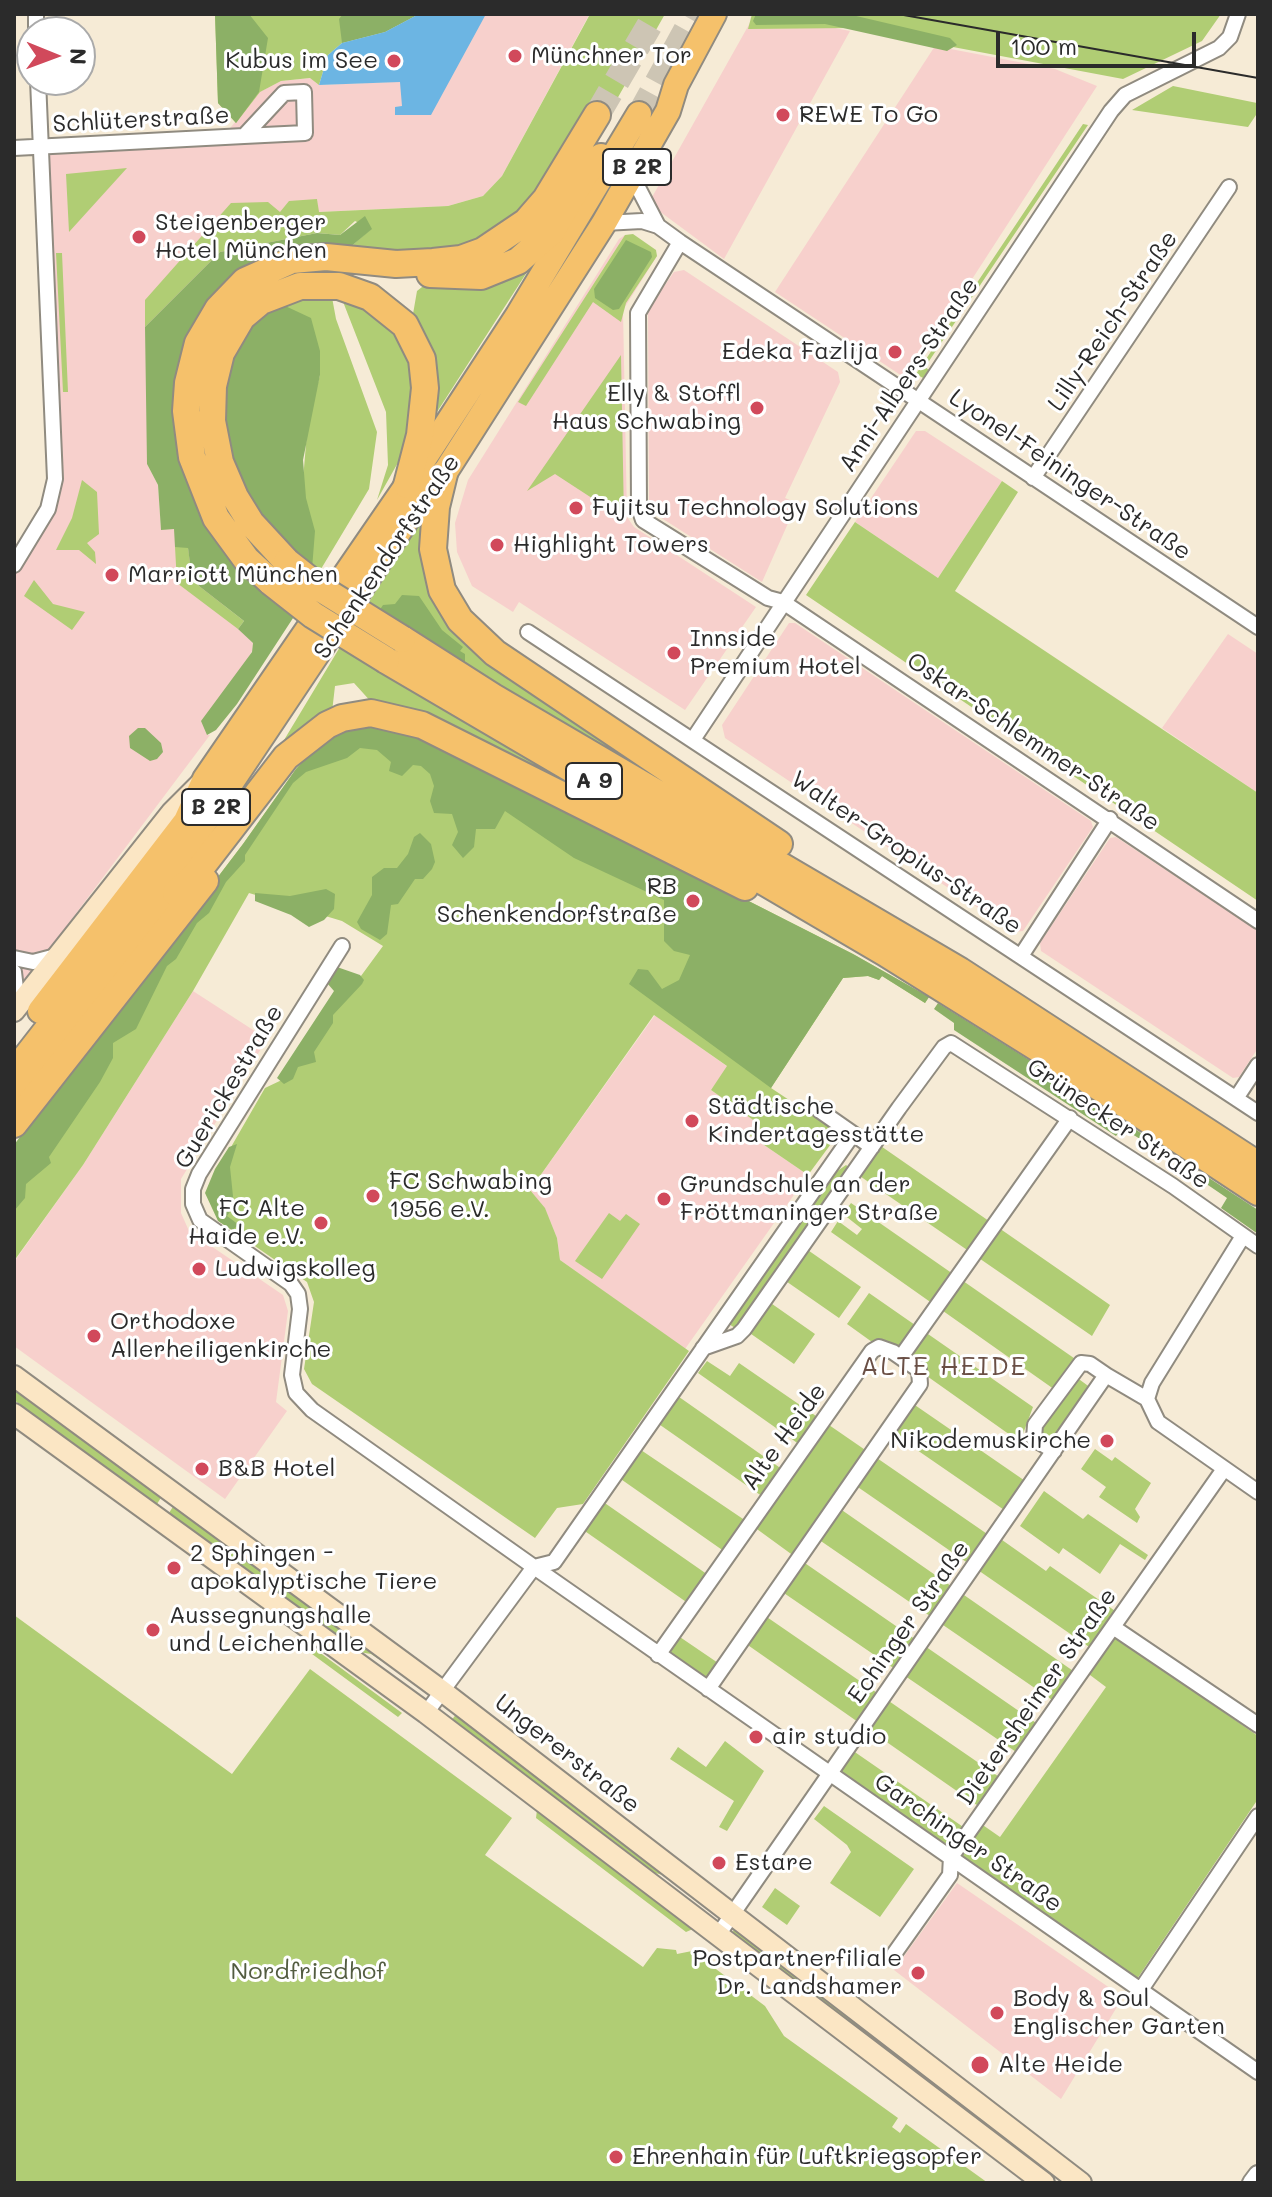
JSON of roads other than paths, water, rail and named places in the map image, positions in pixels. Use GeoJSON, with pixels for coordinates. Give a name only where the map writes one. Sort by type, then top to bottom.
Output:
{"type":"FeatureCollection","features":[{"type":"Feature","properties":{"kind":"highway","name":"Schenkendorfstraße"},"geometry":{"type":"LineString","coordinates":[[14,1071],[184,853],[326,646],[420,500],[444,474],[632,176],[668,111],[676,85],[714,14]]}},
{"type":"Feature","properties":{"kind":"highway"},"geometry":{"type":"LineString","coordinates":[[668,111],[689,90],[730,14]]}},
{"type":"Feature","properties":{"kind":"highway","name":"Schenkendorfstraße"},"geometry":{"type":"LineString","coordinates":[[14,1044],[186,821],[205,779],[473,385],[634,110],[601,157]]}},
{"type":"Feature","properties":{"kind":"highway"},"geometry":{"type":"LineString","coordinates":[[396,264],[461,259],[503,241],[526,222],[546,199],[597,115]]}},
{"type":"Feature","properties":{"kind":"highway"},"geometry":{"type":"LineString","coordinates":[[601,157],[586,172],[545,239],[508,268],[481,276],[447,277],[396,264],[326,257],[279,264],[255,275],[227,298],[198,343],[186,396],[189,442],[197,473],[216,518],[230,540],[279,572],[320,588],[809,894]]}},
{"type":"Feature","properties":{"kind":"highway"},"geometry":{"type":"LineString","coordinates":[[473,385],[477,366],[492,338],[601,157]]}},
{"type":"Feature","properties":{"kind":"highway"},"geometry":{"type":"LineString","coordinates":[[279,572],[235,497],[220,462],[212,421],[213,386],[221,353],[242,317],[261,301],[300,286],[339,286],[379,302],[405,325],[422,359],[425,388],[420,435],[407,485]]}},
{"type":"Feature","properties":{"kind":"highway","name":"A 9"},"geometry":{"type":"LineString","coordinates":[[444,474],[434,518],[433,549],[442,590],[460,620],[495,653],[785,848],[809,894],[1258,1192]]}},
{"type":"Feature","properties":{"kind":"highway","name":"A 9"},"geometry":{"type":"LineString","coordinates":[[279,572],[313,615],[386,660],[1099,1059],[1258,1165]]}},
{"type":"Feature","properties":{"kind":"highway"},"geometry":{"type":"LineString","coordinates":[[14,1100],[176,893],[314,683],[326,646]]}},
{"type":"Feature","properties":{"kind":"highway"},"geometry":{"type":"LineString","coordinates":[[176,893],[192,879],[277,767],[313,735],[342,718],[371,713],[410,720],[778,902],[809,894]]}},
{"type":"Feature","properties":{"kind":"highway"},"geometry":{"type":"LineString","coordinates":[[14,1124],[188,903],[268,797],[300,748]]}},
{"type":"Feature","properties":{"kind":"main road"},"geometry":{"type":"LineString","coordinates":[[16,1008],[172,812],[205,779]]}},
{"type":"Feature","properties":{"kind":"main road","name":"Ungererstraße"},"geometry":{"type":"LineString","coordinates":[[14,1376],[442,1691],[1081,2183]]}},
{"type":"Feature","properties":{"kind":"main road"},"geometry":{"type":"LineString","coordinates":[[14,1414],[426,1713],[1044,2183]]}},
{"type":"Feature","properties":{"kind":"street","name":"Anni-Albers-Straße"},"geometry":{"type":"LineString","coordinates":[[694,738],[1111,111],[1125,95],[1225,44],[1238,14]]}},
{"type":"Feature","properties":{"kind":"street","name":"Schlüterstraße"},"geometry":{"type":"LineString","coordinates":[[14,148],[305,133],[304,92],[284,93],[244,136]]}},
{"type":"Feature","properties":{"kind":"street"},"geometry":{"type":"LineString","coordinates":[[14,565],[48,509],[55,479],[39,96]]}},
{"type":"Feature","properties":{"kind":"street","name":"Lyonel-Feininger-Straße"},"geometry":{"type":"LineString","coordinates":[[632,176],[658,226],[680,242],[1033,478],[1257,623]]}},
{"type":"Feature","properties":{"kind":"street","name":"Lilly-Reich-Straße"},"geometry":{"type":"LineString","coordinates":[[1033,478],[1229,187]]}},
{"type":"Feature","properties":{"kind":"street"},"geometry":{"type":"LineString","coordinates":[[604,223],[642,221],[658,226]]}},
{"type":"Feature","properties":{"kind":"street","name":"Oskar-Schlemmer-Straße"},"geometry":{"type":"LineString","coordinates":[[680,242],[638,313],[639,508],[643,520],[768,598],[783,602],[1258,921]]}},
{"type":"Feature","properties":{"kind":"street","name":"Walter-Gropius-Straße"},"geometry":{"type":"LineString","coordinates":[[528,632],[694,738],[1258,1113]]}},
{"type":"Feature","properties":{"kind":"street"},"geometry":{"type":"LineString","coordinates":[[1021,956],[1110,819]]}},
{"type":"Feature","properties":{"kind":"street","name":"Guerickestraße"},"geometry":{"type":"LineString","coordinates":[[342,946],[199,1174],[193,1204],[200,1220],[291,1284],[298,1294],[300,1309],[292,1375],[296,1393],[304,1402],[534,1567]]}},
{"type":"Feature","properties":{"kind":"street"},"geometry":{"type":"LineString","coordinates":[[14,958],[40,961],[56,956]]}},
{"type":"Feature","properties":{"kind":"street"},"geometry":{"type":"LineString","coordinates":[[14,972],[16,1008]]}},
{"type":"Feature","properties":{"kind":"street","name":"Grünecker Straße"},"geometry":{"type":"LineString","coordinates":[[872,1147],[944,1047],[951,1043],[1070,1118],[1258,1246]]}},
{"type":"Feature","properties":{"kind":"street"},"geometry":{"type":"LineString","coordinates":[[1237,1097],[1258,1065]]}},
{"type":"Feature","properties":{"kind":"street"},"geometry":{"type":"LineString","coordinates":[[703,1348],[737,1336],[744,1329],[872,1147],[819,1110]]}},
{"type":"Feature","properties":{"kind":"street"},"geometry":{"type":"LineString","coordinates":[[708,1689],[920,1384],[919,1370],[901,1357],[1070,1118]]}},
{"type":"Feature","properties":{"kind":"street"},"geometry":{"type":"LineString","coordinates":[[426,1713],[534,1567],[554,1562],[853,1134]]}},
{"type":"Feature","properties":{"kind":"street"},"geometry":{"type":"LineString","coordinates":[[1147,1399],[1152,1383],[1243,1236]]}},
{"type":"Feature","properties":{"kind":"street","name":"Alte Heide"},"geometry":{"type":"LineString","coordinates":[[658,1655],[872,1351],[879,1347],[901,1357]]}},
{"type":"Feature","properties":{"kind":"street"},"geometry":{"type":"LineString","coordinates":[[1054,1451],[1034,1439],[1035,1425],[1081,1363],[1090,1364],[1147,1399],[1158,1422],[1258,1492]]}},
{"type":"Feature","properties":{"kind":"street","name":"Echinger Straße"},"geometry":{"type":"LineString","coordinates":[[718,1935],[1106,1375]]}},
{"type":"Feature","properties":{"kind":"street","name":"Dietersheimer Straße"},"geometry":{"type":"LineString","coordinates":[[894,1954],[950,1875],[951,1857],[1224,1469]]}},
{"type":"Feature","properties":{"kind":"street","name":"Garchinger Straße"},"geometry":{"type":"LineString","coordinates":[[534,1567],[1258,2072]]}},
{"type":"Feature","properties":{"kind":"street"},"geometry":{"type":"LineString","coordinates":[[1113,1627],[1258,1725]]}},
{"type":"Feature","properties":{"kind":"street"},"geometry":{"type":"LineString","coordinates":[[1140,1991],[1258,1816]]}},
{"type":"Feature","properties":{"kind":"street"},"geometry":{"type":"LineString","coordinates":[[1252,2183],[1258,2175]]}},
{"type":"Feature","properties":{"kind":"water"},"geometry":{"type":"Polygon","coordinates":[[[419,14],[486,14],[431,115],[395,115],[395,107],[402,106],[400,82],[319,85],[328,55],[342,43],[385,32],[419,14]]]}},
{"type":"Feature","properties":{"kind":"tunnel"},"geometry":{"type":"LineString","coordinates":[[597,115],[656,14]]}},
{"type":"Feature","properties":{"kind":"tunnel"},"geometry":{"type":"LineString","coordinates":[[639,114],[694,14]]}},
{"type":"Feature","properties":{"kind":"tram line"},"geometry":{"type":"LineString","coordinates":[[898,14],[1258,78]]}},
{"type":"Feature","properties":{"kind":"place","name":"Münchner Tor"},"geometry":{"type":"Point","coordinates":[515,56]}},
{"type":"Feature","properties":{"kind":"place","name":"Kubus im See"},"geometry":{"type":"Point","coordinates":[394,61]}},
{"type":"Feature","properties":{"kind":"place","name":"REWE To Go"},"geometry":{"type":"Point","coordinates":[783,115]}},
{"type":"Feature","properties":{"kind":"place","name":"Steigenberger Hotel München"},"geometry":{"type":"Point","coordinates":[139,237]}},
{"type":"Feature","properties":{"kind":"place","name":"Edeka Fazlija"},"geometry":{"type":"Point","coordinates":[895,352]}},
{"type":"Feature","properties":{"kind":"place","name":"Elly & Stoffl Haus Schwabing"},"geometry":{"type":"Point","coordinates":[757,408]}},
{"type":"Feature","properties":{"kind":"place","name":"Fujitsu Technology Solutions"},"geometry":{"type":"Point","coordinates":[576,508]}},
{"type":"Feature","properties":{"kind":"place","name":"Highlight Towers"},"geometry":{"type":"Point","coordinates":[497,545]}},
{"type":"Feature","properties":{"kind":"place","name":"Marriott München"},"geometry":{"type":"Point","coordinates":[112,575]}},
{"type":"Feature","properties":{"kind":"place","name":"Innside Premium Hotel"},"geometry":{"type":"Point","coordinates":[674,653]}},
{"type":"Feature","properties":{"kind":"place","name":"RB Schenkendorfstraße"},"geometry":{"type":"Point","coordinates":[693,901]}},
{"type":"Feature","properties":{"kind":"place","name":"Städtische Kindertagesstätte"},"geometry":{"type":"Point","coordinates":[692,1121]}},
{"type":"Feature","properties":{"kind":"place","name":"FC Schwabing 1956 e.V."},"geometry":{"type":"Point","coordinates":[373,1196]}},
{"type":"Feature","properties":{"kind":"place","name":"Grundschule an der Fröttmaninger Straße"},"geometry":{"type":"Point","coordinates":[664,1199]}},
{"type":"Feature","properties":{"kind":"place","name":"FC Alte Haide e.V."},"geometry":{"type":"Point","coordinates":[321,1223]}},
{"type":"Feature","properties":{"kind":"place","name":"Ludwigskolleg"},"geometry":{"type":"Point","coordinates":[199,1269]}},
{"type":"Feature","properties":{"kind":"place","name":"Orthodoxe Allerheiligenkirche"},"geometry":{"type":"Point","coordinates":[94,1336]}},
{"type":"Feature","properties":{"kind":"place","name":"Nikodemuskirche"},"geometry":{"type":"Point","coordinates":[1107,1441]}},
{"type":"Feature","properties":{"kind":"place","name":"B&B Hotel"},"geometry":{"type":"Point","coordinates":[202,1469]}},
{"type":"Feature","properties":{"kind":"place","name":"2 Sphingen - apokalyptische Tiere"},"geometry":{"type":"Point","coordinates":[174,1568]}},
{"type":"Feature","properties":{"kind":"place","name":"Aussegnungshalle und Leichenhalle"},"geometry":{"type":"Point","coordinates":[153,1630]}},
{"type":"Feature","properties":{"kind":"place","name":"air studio"},"geometry":{"type":"Point","coordinates":[756,1737]}},
{"type":"Feature","properties":{"kind":"place","name":"Estare"},"geometry":{"type":"Point","coordinates":[719,1863]}},
{"type":"Feature","properties":{"kind":"place","name":"Postpartnerfiliale Dr. Landshamer"},"geometry":{"type":"Point","coordinates":[918,1973]}},
{"type":"Feature","properties":{"kind":"place","name":"Body & Soul Englischer Garten"},"geometry":{"type":"Point","coordinates":[997,2013]}},
{"type":"Feature","properties":{"kind":"place","name":"Alte Heide"},"geometry":{"type":"Point","coordinates":[980,2065]}},
{"type":"Feature","properties":{"kind":"place","name":"Ehrenhain für Luftkriegsopfer"},"geometry":{"type":"Point","coordinates":[616,2157]}},
{"type":"Feature","properties":{"kind":"district","name":"ALTE HEIDE"},"geometry":{"type":"Point","coordinates":[944,1367]}},
{"type":"Feature","properties":{"kind":"park label","name":"Nordfriedhof"},"geometry":{"type":"Point","coordinates":[308,1972]}}]}
